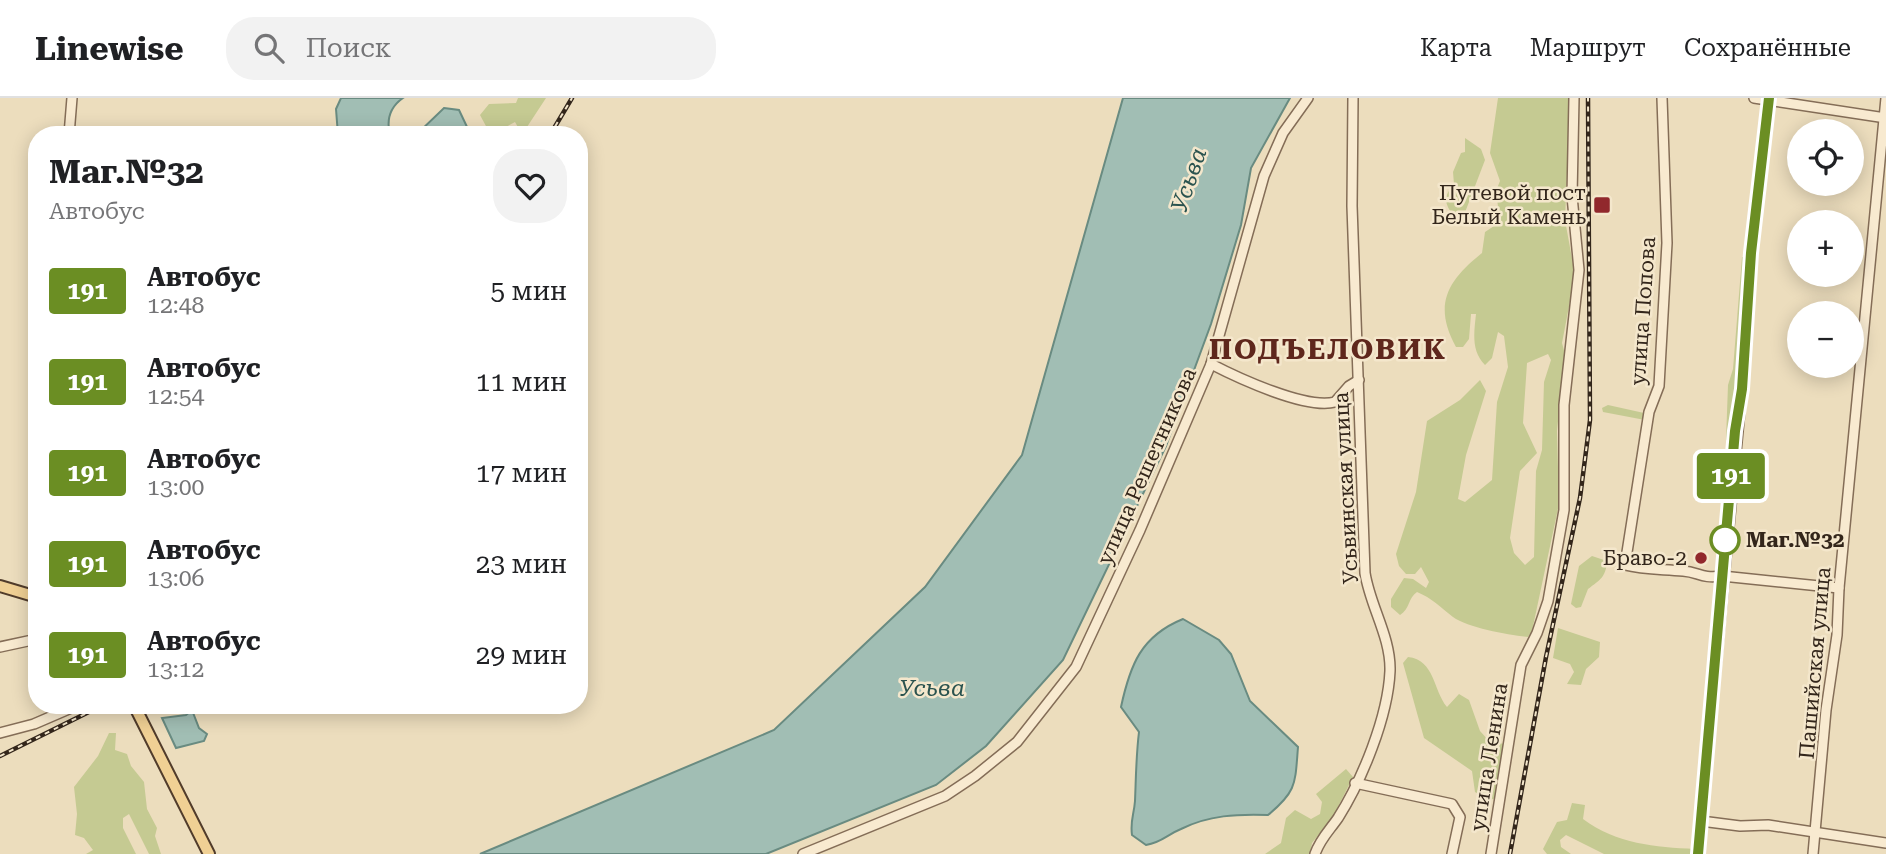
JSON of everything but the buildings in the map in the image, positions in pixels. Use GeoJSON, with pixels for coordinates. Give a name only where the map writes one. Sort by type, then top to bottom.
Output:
{"type":"FeatureCollection","features":[{"type":"Feature","properties":{"kind":"main road"},"geometry":{"type":"LineString","coordinates":[[0,586],[28,594]]}},
{"type":"Feature","properties":{"kind":"main road"},"geometry":{"type":"LineString","coordinates":[[139,714],[209,854]]}},
{"type":"Feature","properties":{"kind":"street"},"geometry":{"type":"LineString","coordinates":[[70,126],[72,98]]}},
{"type":"Feature","properties":{"kind":"street","name":"улица Решетникова"},"geometry":{"type":"LineString","coordinates":[[803,854],[945,796],[975,776],[1017,742],[1076,667],[1140,530],[1211,363],[1264,176],[1283,133],[1308,98]]}},
{"type":"Feature","properties":{"kind":"street","name":"Усьвинская улица"},"geometry":{"type":"LineString","coordinates":[[1315,854],[1318,844],[1338,817],[1355,783],[1382,720],[1390,671],[1388,645],[1367,591],[1365,573],[1352,206],[1353,98]]}},
{"type":"Feature","properties":{"kind":"street","name":"улица Ленина"},"geometry":{"type":"LineString","coordinates":[[1491,854],[1521,665],[1548,601],[1564,510],[1564,405],[1579,270],[1572,196],[1574,98]]}},
{"type":"Feature","properties":{"kind":"street","name":"улица Попова"},"geometry":{"type":"LineString","coordinates":[[1662,98],[1667,243],[1663,262],[1659,386],[1649,412],[1625,565],[1643,570],[1687,571],[1703,578],[1722,576]]}},
{"type":"Feature","properties":{"kind":"street"},"geometry":{"type":"LineString","coordinates":[[1754,98],[1885,118]]}},
{"type":"Feature","properties":{"kind":"street","name":"Пашийская улица"},"geometry":{"type":"LineString","coordinates":[[1813,854],[1826,710],[1837,635],[1839,588],[1886,98]]}},
{"type":"Feature","properties":{"kind":"street"},"geometry":{"type":"LineString","coordinates":[[1698,854],[1722,576],[1742,389],[1751,253],[1769,99]]}},
{"type":"Feature","properties":{"kind":"street"},"geometry":{"type":"LineString","coordinates":[[1211,363],[1252,384],[1317,405],[1335,402],[1349,386],[1359,380]]}},
{"type":"Feature","properties":{"kind":"street"},"geometry":{"type":"LineString","coordinates":[[1722,576],[1839,588]]}},
{"type":"Feature","properties":{"kind":"street"},"geometry":{"type":"LineString","coordinates":[[0,648],[28,641]]}},
{"type":"Feature","properties":{"kind":"street"},"geometry":{"type":"LineString","coordinates":[[0,733],[56,714]]}},
{"type":"Feature","properties":{"kind":"street","name":"улица Ленина"},"geometry":{"type":"LineString","coordinates":[[1355,783],[1452,804],[1460,817],[1452,854]]}},
{"type":"Feature","properties":{"kind":"street"},"geometry":{"type":"LineString","coordinates":[[1700,821],[1816,832],[1886,844]]}},
{"type":"Feature","properties":{"kind":"green space"},"geometry":{"type":"Polygon","coordinates":[[[518,98],[546,98],[528,126],[517,126],[515,122],[508,126],[486,126],[480,115],[489,104],[516,103],[518,98]]]}},
{"type":"Feature","properties":{"kind":"green space"},"geometry":{"type":"Polygon","coordinates":[[[1498,98],[1570,98],[1565,220],[1575,275],[1562,343],[1565,354],[1557,431],[1559,504],[1532,631],[1528,637],[1478,628],[1460,621],[1417,592],[1400,615],[1391,607],[1391,599],[1404,578],[1413,579],[1426,588],[1429,582],[1421,567],[1415,574],[1406,574],[1399,566],[1396,554],[1416,492],[1427,421],[1460,400],[1480,380],[1486,391],[1466,455],[1458,499],[1465,502],[1492,480],[1497,402],[1508,367],[1504,336],[1498,332],[1492,358],[1485,365],[1475,348],[1476,314],[1471,314],[1469,339],[1463,347],[1456,347],[1445,319],[1447,295],[1452,284],[1482,253],[1485,232],[1500,222],[1496,191],[1500,181],[1490,153],[1498,98]],[[1548,354],[1527,363],[1523,423],[1537,453],[1520,471],[1510,538],[1514,553],[1525,565],[1534,557],[1536,471],[1542,450],[1544,382],[1551,360],[1548,354]]]}},
{"type":"Feature","properties":{"kind":"green space"},"geometry":{"type":"Polygon","coordinates":[[[1465,138],[1481,149],[1485,160],[1464,215],[1455,218],[1447,205],[1446,197],[1454,184],[1453,172],[1461,153],[1465,152],[1465,138]]]}},
{"type":"Feature","properties":{"kind":"green space"},"geometry":{"type":"Polygon","coordinates":[[[1742,257],[1748,258],[1732,442],[1726,440],[1728,385],[1733,369],[1742,257]]]}},
{"type":"Feature","properties":{"kind":"green space"},"geometry":{"type":"Polygon","coordinates":[[[1608,405],[1644,413],[1645,420],[1603,412],[1602,408],[1608,405]]]}},
{"type":"Feature","properties":{"kind":"green space"},"geometry":{"type":"Polygon","coordinates":[[[1592,556],[1607,561],[1604,575],[1588,589],[1581,607],[1576,608],[1571,604],[1579,566],[1592,556]]]}},
{"type":"Feature","properties":{"kind":"green space"},"geometry":{"type":"Polygon","coordinates":[[[1558,628],[1600,642],[1599,657],[1586,669],[1581,685],[1567,684],[1574,672],[1570,664],[1553,658],[1558,628]]]}},
{"type":"Feature","properties":{"kind":"green space"},"geometry":{"type":"Polygon","coordinates":[[[1408,657],[1417,659],[1429,670],[1447,707],[1459,694],[1469,700],[1480,731],[1489,741],[1504,744],[1505,759],[1498,797],[1490,800],[1475,792],[1472,771],[1424,738],[1403,663],[1408,657]]]}},
{"type":"Feature","properties":{"kind":"green space"},"geometry":{"type":"Polygon","coordinates":[[[109,733],[116,733],[115,750],[127,754],[131,766],[144,782],[147,809],[157,828],[155,836],[161,854],[149,854],[129,814],[123,818],[123,828],[136,854],[86,854],[93,850],[84,838],[75,835],[77,814],[74,787],[98,756],[109,733]]]}},
{"type":"Feature","properties":{"kind":"green space"},"geometry":{"type":"Polygon","coordinates":[[[1346,769],[1353,777],[1334,815],[1312,843],[1310,854],[1265,854],[1281,843],[1286,818],[1295,810],[1311,819],[1320,814],[1322,802],[1316,794],[1346,769]]]}},
{"type":"Feature","properties":{"kind":"green space"},"geometry":{"type":"Polygon","coordinates":[[[1572,803],[1585,805],[1583,819],[1609,834],[1637,843],[1695,849],[1694,854],[1604,854],[1566,835],[1560,840],[1561,847],[1571,854],[1547,854],[1543,849],[1557,822],[1567,820],[1572,803]]]}},
{"type":"Feature","properties":{"kind":"water"},"geometry":{"type":"Polygon","coordinates":[[[341,98],[403,98],[390,114],[389,126],[337,126],[336,109],[341,98]]]}},
{"type":"Feature","properties":{"kind":"water","name":"Усьва"},"geometry":{"type":"Polygon","coordinates":[[[1123,98],[1290,98],[1251,168],[1241,225],[1211,324],[1166,446],[1063,660],[986,746],[936,785],[766,854],[480,854],[774,730],[925,587],[1022,455],[1123,98]]]}},
{"type":"Feature","properties":{"kind":"water"},"geometry":{"type":"Polygon","coordinates":[[[444,108],[459,110],[467,126],[425,126],[444,108]]]}},
{"type":"Feature","properties":{"kind":"water"},"geometry":{"type":"Polygon","coordinates":[[[1183,619],[1219,640],[1231,654],[1250,701],[1298,747],[1295,778],[1289,793],[1268,815],[1213,818],[1192,824],[1146,845],[1132,835],[1139,732],[1121,707],[1133,665],[1147,643],[1183,619]]]}},
{"type":"Feature","properties":{"kind":"water"},"geometry":{"type":"Polygon","coordinates":[[[194,714],[199,728],[207,734],[204,741],[176,748],[162,718],[194,714]]]}},
{"type":"Feature","properties":{"kind":"railway"},"geometry":{"type":"LineString","coordinates":[[555,126],[572,98]]}},
{"type":"Feature","properties":{"kind":"railway"},"geometry":{"type":"LineString","coordinates":[[1510,854],[1546,657],[1580,498],[1590,420],[1588,98]]}},
{"type":"Feature","properties":{"kind":"railway"},"geometry":{"type":"LineString","coordinates":[[0,756],[85,714]]}},
{"type":"Feature","properties":{"kind":"bus line","name":"191"},"geometry":{"type":"LineString","coordinates":[[1698,854],[1735,431],[1742,389],[1751,253],[1769,98]]}},
{"type":"Feature","properties":{"kind":"place","name":"Путевой пост Белый Камень"},"geometry":{"type":"Point","coordinates":[1602,205]}},
{"type":"Feature","properties":{"kind":"place","name":"Маг.№32"},"geometry":{"type":"Point","coordinates":[1725,540]}},
{"type":"Feature","properties":{"kind":"place","name":"Браво-2"},"geometry":{"type":"Point","coordinates":[1701,558]}},
{"type":"Feature","properties":{"kind":"district","name":"ПОДЪЕЛОВИК"},"geometry":{"type":"Point","coordinates":[1328,349]}}]}
